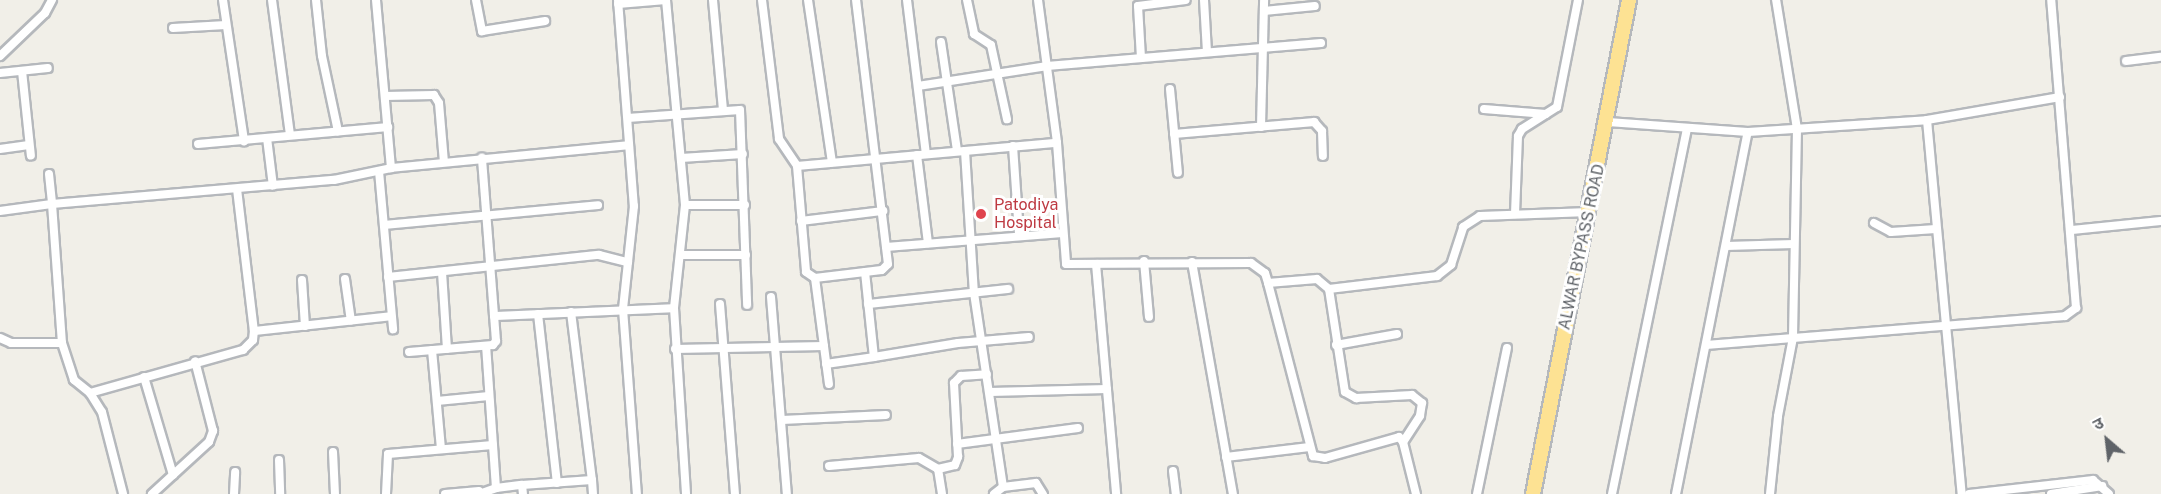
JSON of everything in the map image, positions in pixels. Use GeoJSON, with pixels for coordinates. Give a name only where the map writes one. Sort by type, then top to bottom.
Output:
{"type":"FeatureCollection","features":[{"type":"Feature","properties":{"kind":"highway","name":"ALWAR BYPASS ROAD"},"geometry":{"type":"LineString","coordinates":[[1533,494],[1608,122],[1629,0]]}},
{"type":"Feature","properties":{"kind":"street"},"geometry":{"type":"LineString","coordinates":[[0,56],[45,13],[52,0]]}},
{"type":"Feature","properties":{"kind":"street"},"geometry":{"type":"LineString","coordinates":[[223,0],[244,141]]}},
{"type":"Feature","properties":{"kind":"street"},"geometry":{"type":"LineString","coordinates":[[272,0],[290,135]]}},
{"type":"Feature","properties":{"kind":"street"},"geometry":{"type":"LineString","coordinates":[[316,0],[322,56],[338,131]]}},
{"type":"Feature","properties":{"kind":"street"},"geometry":{"type":"LineString","coordinates":[[376,0],[391,168]]}},
{"type":"Feature","properties":{"kind":"street"},"geometry":{"type":"LineString","coordinates":[[476,0],[482,31],[545,21]]}},
{"type":"Feature","properties":{"kind":"street"},"geometry":{"type":"LineString","coordinates":[[638,494],[623,309],[634,206],[618,2],[666,0],[685,205],[674,308],[686,494]]}},
{"type":"Feature","properties":{"kind":"street"},"geometry":{"type":"LineString","coordinates":[[713,0],[723,110]]}},
{"type":"Feature","properties":{"kind":"street"},"geometry":{"type":"LineString","coordinates":[[762,0],[779,139],[797,166],[806,272],[815,278],[886,268],[878,158],[856,0]]}},
{"type":"Feature","properties":{"kind":"street"},"geometry":{"type":"LineString","coordinates":[[808,0],[832,162]]}},
{"type":"Feature","properties":{"kind":"street"},"geometry":{"type":"LineString","coordinates":[[907,0],[918,86],[928,243]]}},
{"type":"Feature","properties":{"kind":"street"},"geometry":{"type":"LineString","coordinates":[[967,0],[974,34],[991,45],[1007,119]]}},
{"type":"Feature","properties":{"kind":"street"},"geometry":{"type":"LineString","coordinates":[[1038,0],[1057,143],[1066,264],[1144,261],[1251,263],[1265,273],[1309,447],[1320,459],[1393,436],[1403,442],[1416,494]]}},
{"type":"Feature","properties":{"kind":"street"},"geometry":{"type":"LineString","coordinates":[[1141,58],[1138,6],[1186,0]]}},
{"type":"Feature","properties":{"kind":"street"},"geometry":{"type":"LineString","coordinates":[[1204,0],[1207,52]]}},
{"type":"Feature","properties":{"kind":"street"},"geometry":{"type":"LineString","coordinates":[[1261,127],[1264,0]]}},
{"type":"Feature","properties":{"kind":"street"},"geometry":{"type":"LineString","coordinates":[[1515,214],[1518,136],[1522,129],[1548,114],[1562,95],[1578,0]]}},
{"type":"Feature","properties":{"kind":"street"},"geometry":{"type":"LineString","coordinates":[[1770,494],[1778,416],[1792,338],[1797,129],[1776,0]]}},
{"type":"Feature","properties":{"kind":"street"},"geometry":{"type":"LineString","coordinates":[[1706,345],[1944,323],[2065,316],[2076,309],[2072,230],[2051,0]]}},
{"type":"Feature","properties":{"kind":"street"},"geometry":{"type":"LineString","coordinates":[[1264,11],[1315,6]]}},
{"type":"Feature","properties":{"kind":"street"},"geometry":{"type":"LineString","coordinates":[[174,28],[226,25]]}},
{"type":"Feature","properties":{"kind":"street"},"geometry":{"type":"LineString","coordinates":[[941,42],[961,151],[971,238],[974,293],[1003,487]]}},
{"type":"Feature","properties":{"kind":"street"},"geometry":{"type":"LineString","coordinates":[[918,86],[1047,66],[1321,43]]}},
{"type":"Feature","properties":{"kind":"street"},"geometry":{"type":"LineString","coordinates":[[2126,61],[2161,57]]}},
{"type":"Feature","properties":{"kind":"street"},"geometry":{"type":"LineString","coordinates":[[0,73],[48,68]]}},
{"type":"Feature","properties":{"kind":"street"},"geometry":{"type":"LineString","coordinates":[[22,71],[31,156]]}},
{"type":"Feature","properties":{"kind":"street"},"geometry":{"type":"LineString","coordinates":[[1170,89],[1178,173]]}},
{"type":"Feature","properties":{"kind":"street"},"geometry":{"type":"LineString","coordinates":[[385,96],[434,95],[439,103],[444,162]]}},
{"type":"Feature","properties":{"kind":"street"},"geometry":{"type":"LineString","coordinates":[[1608,122],[1748,132],[1927,120],[2060,97]]}},
{"type":"Feature","properties":{"kind":"street"},"geometry":{"type":"LineString","coordinates":[[1484,109],[1548,114]]}},
{"type":"Feature","properties":{"kind":"street"},"geometry":{"type":"LineString","coordinates":[[627,118],[740,110],[747,305]]}},
{"type":"Feature","properties":{"kind":"street"},"geometry":{"type":"LineString","coordinates":[[1927,120],[1944,323],[1962,494]]}},
{"type":"Feature","properties":{"kind":"street"},"geometry":{"type":"LineString","coordinates":[[1174,134],[1314,122],[1322,131],[1323,156]]}},
{"type":"Feature","properties":{"kind":"street"},"geometry":{"type":"LineString","coordinates":[[198,144],[388,127]]}},
{"type":"Feature","properties":{"kind":"street"},"geometry":{"type":"LineString","coordinates":[[1612,494],[1687,129]]}},
{"type":"Feature","properties":{"kind":"street"},"geometry":{"type":"LineString","coordinates":[[1676,494],[1748,132]]}},
{"type":"Feature","properties":{"kind":"street"},"geometry":{"type":"LineString","coordinates":[[267,138],[273,186]]}},
{"type":"Feature","properties":{"kind":"street"},"geometry":{"type":"LineString","coordinates":[[797,166],[1057,143]]}},
{"type":"Feature","properties":{"kind":"street"},"geometry":{"type":"LineString","coordinates":[[0,149],[29,145]]}},
{"type":"Feature","properties":{"kind":"street"},"geometry":{"type":"LineString","coordinates":[[0,211],[52,204],[334,180],[391,168],[629,145]]}},
{"type":"Feature","properties":{"kind":"street"},"geometry":{"type":"LineString","coordinates":[[1013,146],[1019,235]]}},
{"type":"Feature","properties":{"kind":"street"},"geometry":{"type":"LineString","coordinates":[[681,158],[743,154]]}},
{"type":"Feature","properties":{"kind":"street"},"geometry":{"type":"LineString","coordinates":[[409,352],[486,346],[496,342],[482,158]]}},
{"type":"Feature","properties":{"kind":"street"},"geometry":{"type":"LineString","coordinates":[[379,171],[393,329]]}},
{"type":"Feature","properties":{"kind":"street"},"geometry":{"type":"LineString","coordinates":[[49,174],[62,343],[74,380],[90,393],[102,412],[123,494]]}},
{"type":"Feature","properties":{"kind":"street"},"geometry":{"type":"LineString","coordinates":[[90,393],[195,361],[243,350],[254,340],[237,189]]}},
{"type":"Feature","properties":{"kind":"street"},"geometry":{"type":"LineString","coordinates":[[384,225],[598,205]]}},
{"type":"Feature","properties":{"kind":"street"},"geometry":{"type":"LineString","coordinates":[[685,205],[745,205]]}},
{"type":"Feature","properties":{"kind":"street"},"geometry":{"type":"LineString","coordinates":[[801,221],[883,211]]}},
{"type":"Feature","properties":{"kind":"street"},"geometry":{"type":"LineString","coordinates":[[1329,289],[1437,276],[1451,265],[1463,227],[1480,216],[1589,212]]}},
{"type":"Feature","properties":{"kind":"street"},"geometry":{"type":"LineString","coordinates":[[2072,230],[2161,221]]}},
{"type":"Feature","properties":{"kind":"street"},"geometry":{"type":"LineString","coordinates":[[1874,224],[1891,232],[1936,229]]}},
{"type":"Feature","properties":{"kind":"street"},"geometry":{"type":"LineString","coordinates":[[886,247],[971,238],[1062,233]]}},
{"type":"Feature","properties":{"kind":"street"},"geometry":{"type":"LineString","coordinates":[[1726,246],[1794,244]]}},
{"type":"Feature","properties":{"kind":"street"},"geometry":{"type":"LineString","coordinates":[[388,277],[599,255],[628,262]]}},
{"type":"Feature","properties":{"kind":"street"},"geometry":{"type":"LineString","coordinates":[[680,255],[746,255]]}},
{"type":"Feature","properties":{"kind":"street"},"geometry":{"type":"LineString","coordinates":[[1144,261],[1149,317]]}},
{"type":"Feature","properties":{"kind":"street"},"geometry":{"type":"LineString","coordinates":[[1192,262],[1233,494]]}},
{"type":"Feature","properties":{"kind":"street"},"geometry":{"type":"LineString","coordinates":[[1096,264],[1116,494]]}},
{"type":"Feature","properties":{"kind":"street"},"geometry":{"type":"LineString","coordinates":[[442,272],[447,349]]}},
{"type":"Feature","properties":{"kind":"street"},"geometry":{"type":"LineString","coordinates":[[865,272],[874,357]]}},
{"type":"Feature","properties":{"kind":"street"},"geometry":{"type":"LineString","coordinates":[[815,278],[829,384]]}},
{"type":"Feature","properties":{"kind":"street"},"geometry":{"type":"LineString","coordinates":[[345,279],[351,321]]}},
{"type":"Feature","properties":{"kind":"street"},"geometry":{"type":"LineString","coordinates":[[1268,284],[1317,279],[1329,289],[1342,386],[1349,396],[1419,397],[1423,409],[1403,442]]}},
{"type":"Feature","properties":{"kind":"street"},"geometry":{"type":"LineString","coordinates":[[302,280],[305,326]]}},
{"type":"Feature","properties":{"kind":"street"},"geometry":{"type":"LineString","coordinates":[[868,304],[1008,290]]}},
{"type":"Feature","properties":{"kind":"street"},"geometry":{"type":"LineString","coordinates":[[771,297],[777,347],[787,494]]}},
{"type":"Feature","properties":{"kind":"street"},"geometry":{"type":"LineString","coordinates":[[720,304],[735,494]]}},
{"type":"Feature","properties":{"kind":"street"},"geometry":{"type":"LineString","coordinates":[[494,316],[674,308]]}},
{"type":"Feature","properties":{"kind":"street"},"geometry":{"type":"LineString","coordinates":[[571,312],[593,494]]}},
{"type":"Feature","properties":{"kind":"street"},"geometry":{"type":"LineString","coordinates":[[538,314],[556,483]]}},
{"type":"Feature","properties":{"kind":"street"},"geometry":{"type":"LineString","coordinates":[[254,331],[392,316]]}},
{"type":"Feature","properties":{"kind":"street"},"geometry":{"type":"LineString","coordinates":[[1336,345],[1397,334]]}},
{"type":"Feature","properties":{"kind":"street"},"geometry":{"type":"LineString","coordinates":[[826,364],[981,341],[1029,337]]}},
{"type":"Feature","properties":{"kind":"street"},"geometry":{"type":"LineString","coordinates":[[0,338],[11,343],[62,343]]}},
{"type":"Feature","properties":{"kind":"street"},"geometry":{"type":"LineString","coordinates":[[486,346],[496,488]]}},
{"type":"Feature","properties":{"kind":"street"},"geometry":{"type":"LineString","coordinates":[[675,349],[824,346]]}},
{"type":"Feature","properties":{"kind":"street"},"geometry":{"type":"LineString","coordinates":[[1477,494],[1507,348]]}},
{"type":"Feature","properties":{"kind":"street"},"geometry":{"type":"LineString","coordinates":[[432,350],[441,449]]}},
{"type":"Feature","properties":{"kind":"street"},"geometry":{"type":"LineString","coordinates":[[152,494],[209,442],[213,431],[195,361]]}},
{"type":"Feature","properties":{"kind":"street"},"geometry":{"type":"LineString","coordinates":[[938,469],[957,462],[954,383],[961,376],[987,375]]}},
{"type":"Feature","properties":{"kind":"street"},"geometry":{"type":"LineString","coordinates":[[144,377],[173,475]]}},
{"type":"Feature","properties":{"kind":"street"},"geometry":{"type":"LineString","coordinates":[[990,392],[1107,389]]}},
{"type":"Feature","properties":{"kind":"street"},"geometry":{"type":"LineString","coordinates":[[436,401],[489,396]]}},
{"type":"Feature","properties":{"kind":"street"},"geometry":{"type":"LineString","coordinates":[[782,420],[886,415]]}},
{"type":"Feature","properties":{"kind":"street"},"geometry":{"type":"LineString","coordinates":[[957,444],[1078,428]]}},
{"type":"Feature","properties":{"kind":"street"},"geometry":{"type":"LineString","coordinates":[[386,494],[388,454],[493,445]]}},
{"type":"Feature","properties":{"kind":"street"},"geometry":{"type":"LineString","coordinates":[[1226,457],[1309,447]]}},
{"type":"Feature","properties":{"kind":"street"},"geometry":{"type":"LineString","coordinates":[[333,452],[335,494]]}},
{"type":"Feature","properties":{"kind":"street"},"geometry":{"type":"LineString","coordinates":[[829,466],[919,458],[938,469]]}},
{"type":"Feature","properties":{"kind":"street"},"geometry":{"type":"LineString","coordinates":[[279,460],[280,494]]}},
{"type":"Feature","properties":{"kind":"street"},"geometry":{"type":"LineString","coordinates":[[938,469],[942,494]]}},
{"type":"Feature","properties":{"kind":"street"},"geometry":{"type":"LineString","coordinates":[[1173,471],[1176,494]]}},
{"type":"Feature","properties":{"kind":"street"},"geometry":{"type":"LineString","coordinates":[[234,494],[235,472]]}},
{"type":"Feature","properties":{"kind":"street"},"geometry":{"type":"LineString","coordinates":[[445,494],[479,493],[496,488],[523,490],[546,483],[592,480]]}},
{"type":"Feature","properties":{"kind":"street"},"geometry":{"type":"LineString","coordinates":[[1969,494],[2093,480],[2109,494]]}},
{"type":"Feature","properties":{"kind":"street"},"geometry":{"type":"LineString","coordinates":[[546,483],[547,494]]}},
{"type":"Feature","properties":{"kind":"street"},"geometry":{"type":"LineString","coordinates":[[994,494],[1003,487],[1036,483],[1043,494]]}},
{"type":"Feature","properties":{"kind":"street"},"geometry":{"type":"LineString","coordinates":[[2051,494],[2102,486]]}},
{"type":"Feature","properties":{"kind":"place","name":"Patodiya Hospital"},"geometry":{"type":"Point","coordinates":[981,214]}}]}
